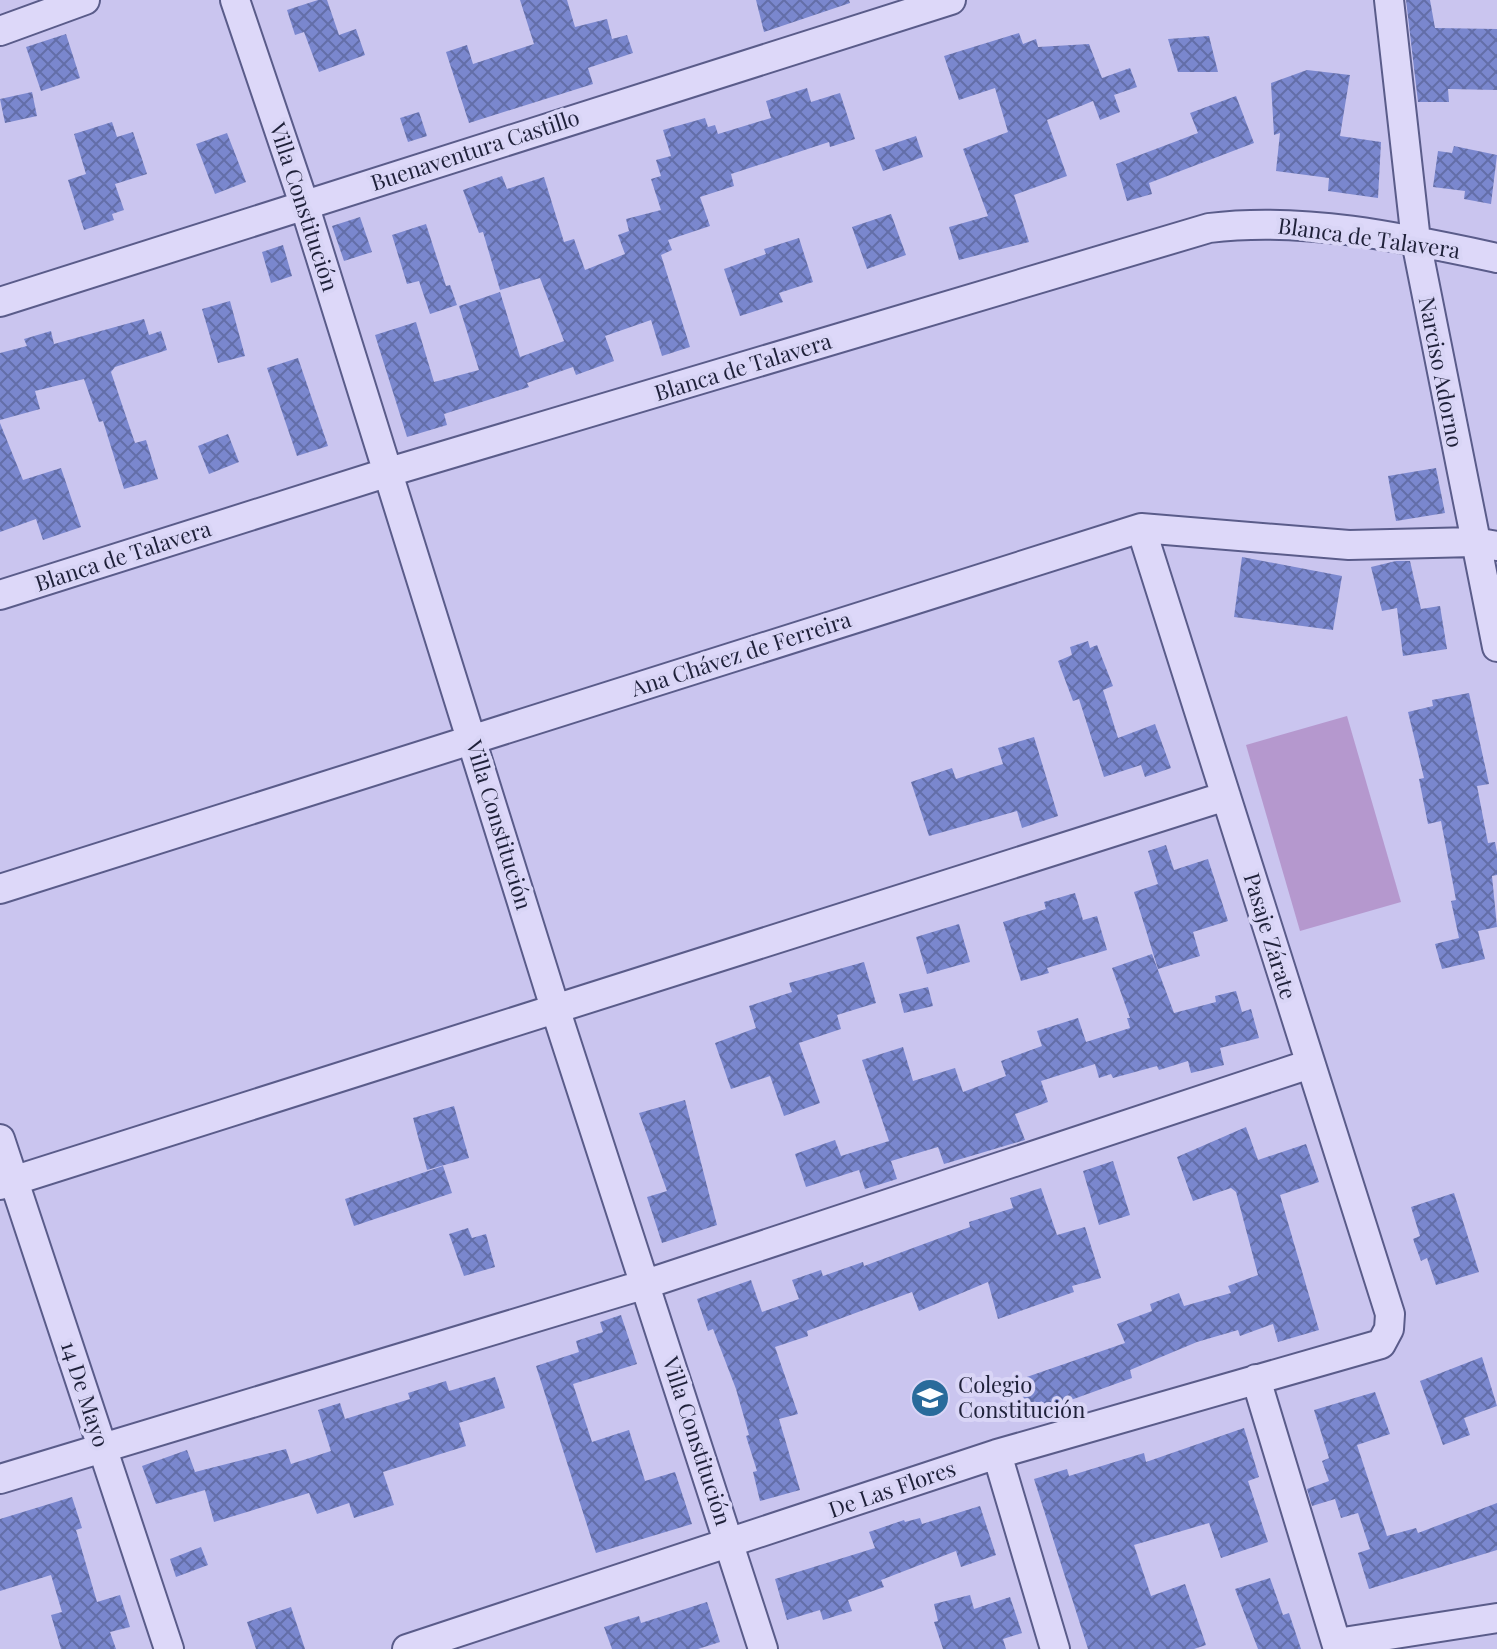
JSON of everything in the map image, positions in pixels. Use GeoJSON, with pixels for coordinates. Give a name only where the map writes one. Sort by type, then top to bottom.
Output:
{"type":"FeatureCollection","features":[{"type":"Feature","properties":{"kind":"street"},"geometry":{"type":"LineString","coordinates":[[0,31],[85,0]]}},
{"type":"Feature","properties":{"kind":"street","name":"Villa Constitución"},"geometry":{"type":"LineString","coordinates":[[235,0],[304,204],[555,1008],[763,1649]]}},
{"type":"Feature","properties":{"kind":"street","name":"Buenaventura Castillo"},"geometry":{"type":"LineString","coordinates":[[0,302],[951,0]]}},
{"type":"Feature","properties":{"kind":"street","name":"Narciso Adorno"},"geometry":{"type":"LineString","coordinates":[[1389,0],[1416,241],[1486,544],[1497,647]]}},
{"type":"Feature","properties":{"kind":"street","name":"Blanca de Talavera"},"geometry":{"type":"LineString","coordinates":[[0,595],[389,472],[1209,228],[1281,224],[1416,241],[1497,258]]}},
{"type":"Feature","properties":{"kind":"street","name":"Ana Chávez de Ferreira"},"geometry":{"type":"LineString","coordinates":[[0,889],[1141,528],[1349,545],[1486,544]]}},
{"type":"Feature","properties":{"kind":"street","name":"Pasaje Zárate"},"geometry":{"type":"LineString","coordinates":[[1141,528],[1390,1314],[1389,1329],[1381,1344]]}},
{"type":"Feature","properties":{"kind":"street"},"geometry":{"type":"LineString","coordinates":[[7,1183],[1226,796]]}},
{"type":"Feature","properties":{"kind":"street"},"geometry":{"type":"LineString","coordinates":[[0,1479],[646,1284],[1310,1064]]}},
{"type":"Feature","properties":{"kind":"street","name":"14 De Mayo"},"geometry":{"type":"LineString","coordinates":[[0,1139],[7,1183],[103,1447],[169,1649]]}},
{"type":"Feature","properties":{"kind":"street","name":"De Las Flores"},"geometry":{"type":"LineString","coordinates":[[407,1649],[461,1641],[731,1544],[997,1454],[1381,1344]]}},
{"type":"Feature","properties":{"kind":"street"},"geometry":{"type":"LineString","coordinates":[[1256,1379],[1338,1646],[1497,1618]]}},
{"type":"Feature","properties":{"kind":"street"},"geometry":{"type":"LineString","coordinates":[[997,1454],[1055,1649]]}},
{"type":"Feature","properties":{"kind":"shaded area"},"geometry":{"type":"Polygon","coordinates":[[[1347,716],[1401,902],[1300,931],[1246,745],[1347,716]]]}},
{"type":"Feature","properties":{"kind":"building"},"geometry":{"type":"Polygon","coordinates":[[[327,0],[339,35],[356,29],[365,55],[319,72],[304,32],[295,35],[287,10],[327,0]]]}},
{"type":"Feature","properties":{"kind":"building"},"geometry":{"type":"Polygon","coordinates":[[[520,0],[567,0],[575,27],[607,19],[612,39],[627,35],[633,53],[588,68],[593,84],[469,123],[446,52],[467,45],[473,64],[534,44],[520,0]]]}},
{"type":"Feature","properties":{"kind":"building"},"geometry":{"type":"Polygon","coordinates":[[[756,0],[849,0],[850,3],[764,32],[756,0]]]}},
{"type":"Feature","properties":{"kind":"building"},"geometry":{"type":"Polygon","coordinates":[[[1406,0],[1430,0],[1435,28],[1497,29],[1497,90],[1448,89],[1449,102],[1418,102],[1406,0]]]}},
{"type":"Feature","properties":{"kind":"building"},"geometry":{"type":"Polygon","coordinates":[[[1019,33],[1023,44],[1036,39],[1038,47],[1089,44],[1102,78],[1130,68],[1137,87],[1114,95],[1120,112],[1100,120],[1093,101],[1047,120],[1067,176],[1014,195],[1029,242],[959,260],[949,227],[988,216],[963,149],[1008,132],[995,88],[959,100],[944,56],[1019,33]]]}},
{"type":"Feature","properties":{"kind":"building"},"geometry":{"type":"Polygon","coordinates":[[[66,34],[80,78],[41,91],[26,47],[66,34]]]}},
{"type":"Feature","properties":{"kind":"building"},"geometry":{"type":"Polygon","coordinates":[[[1209,36],[1218,72],[1178,72],[1168,39],[1209,36]]]}},
{"type":"Feature","properties":{"kind":"building"},"geometry":{"type":"Polygon","coordinates":[[[1307,70],[1350,75],[1340,136],[1381,142],[1378,198],[1328,191],[1329,178],[1276,171],[1280,133],[1274,135],[1271,83],[1307,70]]]}},
{"type":"Feature","properties":{"kind":"building"},"geometry":{"type":"Polygon","coordinates":[[[807,88],[811,102],[840,93],[855,139],[830,147],[829,142],[731,174],[734,186],[700,197],[710,226],[668,240],[672,250],[661,255],[690,347],[662,356],[651,320],[605,336],[614,361],[576,375],[573,367],[527,383],[529,387],[444,414],[447,425],[407,437],[375,335],[416,322],[434,382],[479,370],[459,306],[500,292],[520,357],[564,341],[540,278],[500,290],[483,232],[479,233],[463,190],[502,176],[507,189],[544,177],[564,242],[574,239],[585,270],[625,254],[618,235],[629,231],[626,219],[661,210],[651,179],[661,176],[656,160],[671,156],[663,130],[705,118],[708,127],[715,125],[718,134],[771,118],[766,101],[807,88]]]}},
{"type":"Feature","properties":{"kind":"building"},"geometry":{"type":"Polygon","coordinates":[[[32,92],[37,116],[5,123],[0,99],[32,92]]]}},
{"type":"Feature","properties":{"kind":"building"},"geometry":{"type":"Polygon","coordinates":[[[1236,96],[1254,143],[1149,183],[1152,194],[1127,201],[1116,164],[1198,133],[1190,113],[1236,96]]]}},
{"type":"Feature","properties":{"kind":"building"},"geometry":{"type":"Polygon","coordinates":[[[419,112],[427,136],[408,142],[400,118],[419,112]]]}},
{"type":"Feature","properties":{"kind":"building"},"geometry":{"type":"Polygon","coordinates":[[[112,122],[117,137],[133,132],[147,174],[115,184],[124,210],[112,214],[114,220],[84,230],[68,180],[86,174],[74,134],[112,122]]]}},
{"type":"Feature","properties":{"kind":"building"},"geometry":{"type":"Polygon","coordinates":[[[227,133],[246,182],[215,194],[196,144],[227,133]]]}},
{"type":"Feature","properties":{"kind":"building"},"geometry":{"type":"Polygon","coordinates":[[[916,136],[923,157],[883,171],[875,150],[916,136]]]}},
{"type":"Feature","properties":{"kind":"building"},"geometry":{"type":"Polygon","coordinates":[[[1454,146],[1497,155],[1491,204],[1464,199],[1465,191],[1433,187],[1438,151],[1452,153],[1454,146]]]}},
{"type":"Feature","properties":{"kind":"building"},"geometry":{"type":"Polygon","coordinates":[[[891,214],[906,255],[867,269],[852,227],[891,214]]]}},
{"type":"Feature","properties":{"kind":"building"},"geometry":{"type":"Polygon","coordinates":[[[360,217],[372,252],[344,261],[332,226],[360,217]]]}},
{"type":"Feature","properties":{"kind":"building"},"geometry":{"type":"Polygon","coordinates":[[[426,224],[446,286],[450,285],[457,305],[430,314],[419,281],[407,284],[392,235],[426,224]]]}},
{"type":"Feature","properties":{"kind":"building"},"geometry":{"type":"Polygon","coordinates":[[[799,238],[813,282],[779,293],[783,302],[740,316],[724,269],[766,254],[764,249],[799,238]]]}},
{"type":"Feature","properties":{"kind":"building"},"geometry":{"type":"Polygon","coordinates":[[[283,245],[292,276],[271,283],[262,252],[283,245]]]}},
{"type":"Feature","properties":{"kind":"building"},"geometry":{"type":"Polygon","coordinates":[[[230,301],[245,356],[218,363],[202,309],[230,301]]]}},
{"type":"Feature","properties":{"kind":"building"},"geometry":{"type":"Polygon","coordinates":[[[144,319],[149,335],[161,331],[167,350],[115,367],[111,372],[135,443],[146,440],[158,479],[124,489],[103,421],[99,422],[84,379],[35,391],[40,409],[0,420],[0,353],[27,346],[24,339],[51,331],[54,344],[144,319]]]}},
{"type":"Feature","properties":{"kind":"building"},"geometry":{"type":"Polygon","coordinates":[[[298,358],[328,446],[297,456],[267,368],[298,358]]]}},
{"type":"Feature","properties":{"kind":"building"},"geometry":{"type":"Polygon","coordinates":[[[0,423],[23,480],[61,468],[81,527],[43,540],[36,519],[0,532],[0,423]]]}},
{"type":"Feature","properties":{"kind":"building"},"geometry":{"type":"Polygon","coordinates":[[[228,434],[239,462],[209,474],[198,446],[228,434]]]}},
{"type":"Feature","properties":{"kind":"building"},"geometry":{"type":"Polygon","coordinates":[[[1436,468],[1445,513],[1396,521],[1388,476],[1436,468]]]}},
{"type":"Feature","properties":{"kind":"building"},"geometry":{"type":"Polygon","coordinates":[[[1242,557],[1342,576],[1333,630],[1234,617],[1242,557]]]}},
{"type":"Feature","properties":{"kind":"building"},"geometry":{"type":"Polygon","coordinates":[[[1410,561],[1421,609],[1440,606],[1447,649],[1403,656],[1397,608],[1382,611],[1371,567],[1410,561]]]}},
{"type":"Feature","properties":{"kind":"building"},"geometry":{"type":"Polygon","coordinates":[[[1088,641],[1090,648],[1097,645],[1113,686],[1103,690],[1118,738],[1155,724],[1171,768],[1145,777],[1141,765],[1104,777],[1079,699],[1073,701],[1058,661],[1072,655],[1070,647],[1088,641]]]}},
{"type":"Feature","properties":{"kind":"building"},"geometry":{"type":"Polygon","coordinates":[[[1469,693],[1489,784],[1477,786],[1488,843],[1495,842],[1497,853],[1497,875],[1492,876],[1497,927],[1478,931],[1485,959],[1442,969],[1435,944],[1459,938],[1451,901],[1456,900],[1441,821],[1428,824],[1419,779],[1424,778],[1408,712],[1433,706],[1432,700],[1469,693]]]}},
{"type":"Feature","properties":{"kind":"building"},"geometry":{"type":"Polygon","coordinates":[[[1034,737],[1058,816],[1022,828],[1017,811],[929,836],[911,782],[952,768],[956,779],[1003,764],[998,748],[1034,737]]]}},
{"type":"Feature","properties":{"kind":"building"},"geometry":{"type":"Polygon","coordinates":[[[1166,845],[1174,870],[1208,859],[1228,921],[1193,932],[1200,956],[1158,969],[1134,892],[1158,884],[1148,851],[1166,845]]]}},
{"type":"Feature","properties":{"kind":"building"},"geometry":{"type":"Polygon","coordinates":[[[1075,893],[1083,920],[1097,916],[1107,950],[1047,968],[1049,973],[1021,981],[1003,922],[1046,909],[1044,902],[1075,893]]]}},
{"type":"Feature","properties":{"kind":"building"},"geometry":{"type":"Polygon","coordinates":[[[959,924],[970,962],[927,974],[916,937],[959,924]]]}},
{"type":"Feature","properties":{"kind":"building"},"geometry":{"type":"Polygon","coordinates":[[[1152,954],[1174,1013],[1216,1002],[1215,996],[1236,991],[1242,1012],[1251,1009],[1259,1038],[1220,1048],[1224,1065],[1191,1073],[1188,1061],[1159,1070],[1157,1066],[1113,1078],[1111,1074],[1099,1078],[1095,1064],[1041,1081],[1048,1102],[1015,1114],[1025,1140],[944,1164],[938,1147],[891,1161],[897,1179],[865,1189],[859,1170],[806,1187],[795,1154],[835,1140],[841,1156],[889,1141],[862,1060],[903,1047],[913,1081],[955,1068],[963,1092],[1006,1076],[1001,1061],[1042,1046],[1037,1031],[1078,1018],[1086,1042],[1130,1028],[1127,1018],[1130,1018],[1112,968],[1152,954]]]}},
{"type":"Feature","properties":{"kind":"building"},"geometry":{"type":"Polygon","coordinates":[[[864,962],[876,1003],[837,1015],[841,1029],[799,1043],[820,1103],[784,1116],[770,1076],[731,1089],[715,1043],[756,1028],[749,1006],[792,992],[789,983],[864,962]]]}},
{"type":"Feature","properties":{"kind":"building"},"geometry":{"type":"Polygon","coordinates":[[[928,987],[933,1006],[904,1013],[899,994],[928,987]]]}},
{"type":"Feature","properties":{"kind":"building"},"geometry":{"type":"Polygon","coordinates":[[[685,1100],[717,1225],[662,1243],[647,1197],[667,1191],[639,1113],[685,1100]]]}},
{"type":"Feature","properties":{"kind":"building"},"geometry":{"type":"Polygon","coordinates":[[[454,1106],[469,1158],[427,1170],[413,1118],[454,1106]]]}},
{"type":"Feature","properties":{"kind":"building"},"geometry":{"type":"Polygon","coordinates":[[[1246,1127],[1258,1160],[1306,1144],[1319,1182],[1280,1195],[1319,1330],[1278,1342],[1273,1324],[1240,1336],[1238,1330],[1197,1342],[1130,1370],[1132,1378],[1029,1415],[1018,1380],[1125,1343],[1117,1324],[1152,1311],[1150,1304],[1179,1293],[1184,1306],[1231,1293],[1228,1286],[1258,1275],[1236,1192],[1231,1188],[1193,1201],[1177,1157],[1246,1127]]]}},
{"type":"Feature","properties":{"kind":"building"},"geometry":{"type":"Polygon","coordinates":[[[1113,1161],[1130,1215],[1099,1225],[1083,1171],[1113,1161]]]}},
{"type":"Feature","properties":{"kind":"building"},"geometry":{"type":"Polygon","coordinates":[[[443,1166],[452,1193],[354,1226],[345,1199],[443,1166]]]}},
{"type":"Feature","properties":{"kind":"building"},"geometry":{"type":"Polygon","coordinates":[[[1041,1188],[1057,1235],[1085,1227],[1101,1278],[1072,1286],[1074,1292],[998,1319],[988,1282],[919,1311],[912,1292],[807,1331],[808,1336],[775,1347],[798,1414],[779,1419],[800,1490],[760,1501],[753,1472],[757,1471],[736,1389],[713,1329],[708,1331],[697,1299],[751,1280],[762,1312],[799,1299],[792,1280],[821,1270],[823,1276],[863,1262],[864,1266],[970,1227],[969,1222],[1013,1208],[1010,1198],[1041,1188]]]}},
{"type":"Feature","properties":{"kind":"building"},"geometry":{"type":"Polygon","coordinates":[[[1454,1193],[1479,1272],[1436,1285],[1427,1258],[1421,1261],[1413,1239],[1420,1236],[1411,1207],[1454,1193]]]}},
{"type":"Feature","properties":{"kind":"building"},"geometry":{"type":"Polygon","coordinates":[[[468,1228],[472,1238],[486,1234],[495,1267],[464,1276],[449,1234],[468,1228]]]}},
{"type":"Feature","properties":{"kind":"building"},"geometry":{"type":"Polygon","coordinates":[[[621,1315],[637,1364],[573,1384],[592,1442],[629,1430],[645,1481],[675,1472],[692,1524],[596,1553],[536,1366],[579,1352],[576,1341],[603,1332],[600,1322],[621,1315]]]}},
{"type":"Feature","properties":{"kind":"building"},"geometry":{"type":"Polygon","coordinates":[[[1482,1357],[1497,1406],[1464,1418],[1470,1435],[1443,1445],[1420,1381],[1482,1357]]]}},
{"type":"Feature","properties":{"kind":"building"},"geometry":{"type":"Polygon","coordinates":[[[495,1377],[505,1408],[459,1423],[466,1446],[383,1472],[394,1505],[354,1518],[349,1503],[317,1514],[309,1493],[214,1522],[205,1490],[156,1504],[142,1466],[187,1450],[195,1472],[286,1449],[291,1464],[331,1451],[318,1410],[340,1403],[345,1419],[410,1399],[408,1393],[446,1381],[449,1391],[495,1377]]]}},
{"type":"Feature","properties":{"kind":"building"},"geometry":{"type":"Polygon","coordinates":[[[1375,1392],[1390,1434],[1357,1445],[1387,1536],[1416,1528],[1418,1533],[1497,1503],[1497,1550],[1369,1589],[1358,1553],[1370,1549],[1358,1513],[1341,1518],[1335,1499],[1312,1506],[1307,1489],[1329,1481],[1322,1461],[1329,1458],[1314,1410],[1375,1392]]]}},
{"type":"Feature","properties":{"kind":"building"},"geometry":{"type":"Polygon","coordinates":[[[1244,1428],[1259,1477],[1248,1481],[1268,1542],[1221,1558],[1209,1523],[1134,1545],[1151,1596],[1185,1584],[1206,1645],[1194,1649],[1088,1649],[1034,1479],[1067,1469],[1069,1476],[1144,1453],[1146,1462],[1244,1428]]]}},
{"type":"Feature","properties":{"kind":"building"},"geometry":{"type":"Polygon","coordinates":[[[72,1497],[82,1528],[76,1530],[97,1602],[120,1595],[130,1627],[110,1632],[116,1649],[61,1649],[51,1615],[62,1612],[51,1575],[0,1591],[0,1519],[72,1497]]]}},
{"type":"Feature","properties":{"kind":"building"},"geometry":{"type":"Polygon","coordinates":[[[980,1506],[996,1555],[961,1567],[956,1551],[881,1580],[884,1587],[848,1600],[852,1611],[823,1620],[820,1610],[787,1620],[775,1579],[875,1548],[869,1532],[904,1520],[920,1518],[922,1524],[980,1506]]]}},
{"type":"Feature","properties":{"kind":"building"},"geometry":{"type":"Polygon","coordinates":[[[201,1547],[208,1565],[176,1577],[170,1559],[201,1547]]]}},
{"type":"Feature","properties":{"kind":"building"},"geometry":{"type":"Polygon","coordinates":[[[1270,1578],[1283,1615],[1289,1613],[1301,1649],[1258,1649],[1235,1589],[1270,1578]]]}},
{"type":"Feature","properties":{"kind":"building"},"geometry":{"type":"Polygon","coordinates":[[[970,1595],[974,1609],[1010,1597],[1022,1633],[1003,1639],[1006,1649],[943,1649],[934,1622],[938,1621],[934,1604],[970,1595]]]}},
{"type":"Feature","properties":{"kind":"building"},"geometry":{"type":"Polygon","coordinates":[[[707,1602],[720,1642],[698,1649],[612,1649],[604,1627],[639,1616],[641,1623],[707,1602]]]}},
{"type":"Feature","properties":{"kind":"building"},"geometry":{"type":"Polygon","coordinates":[[[291,1607],[305,1649],[256,1649],[247,1622],[291,1607]]]}},
{"type":"Feature","properties":{"kind":"place","name":"Colegio Constitución"},"geometry":{"type":"Point","coordinates":[930,1398]}}]}
